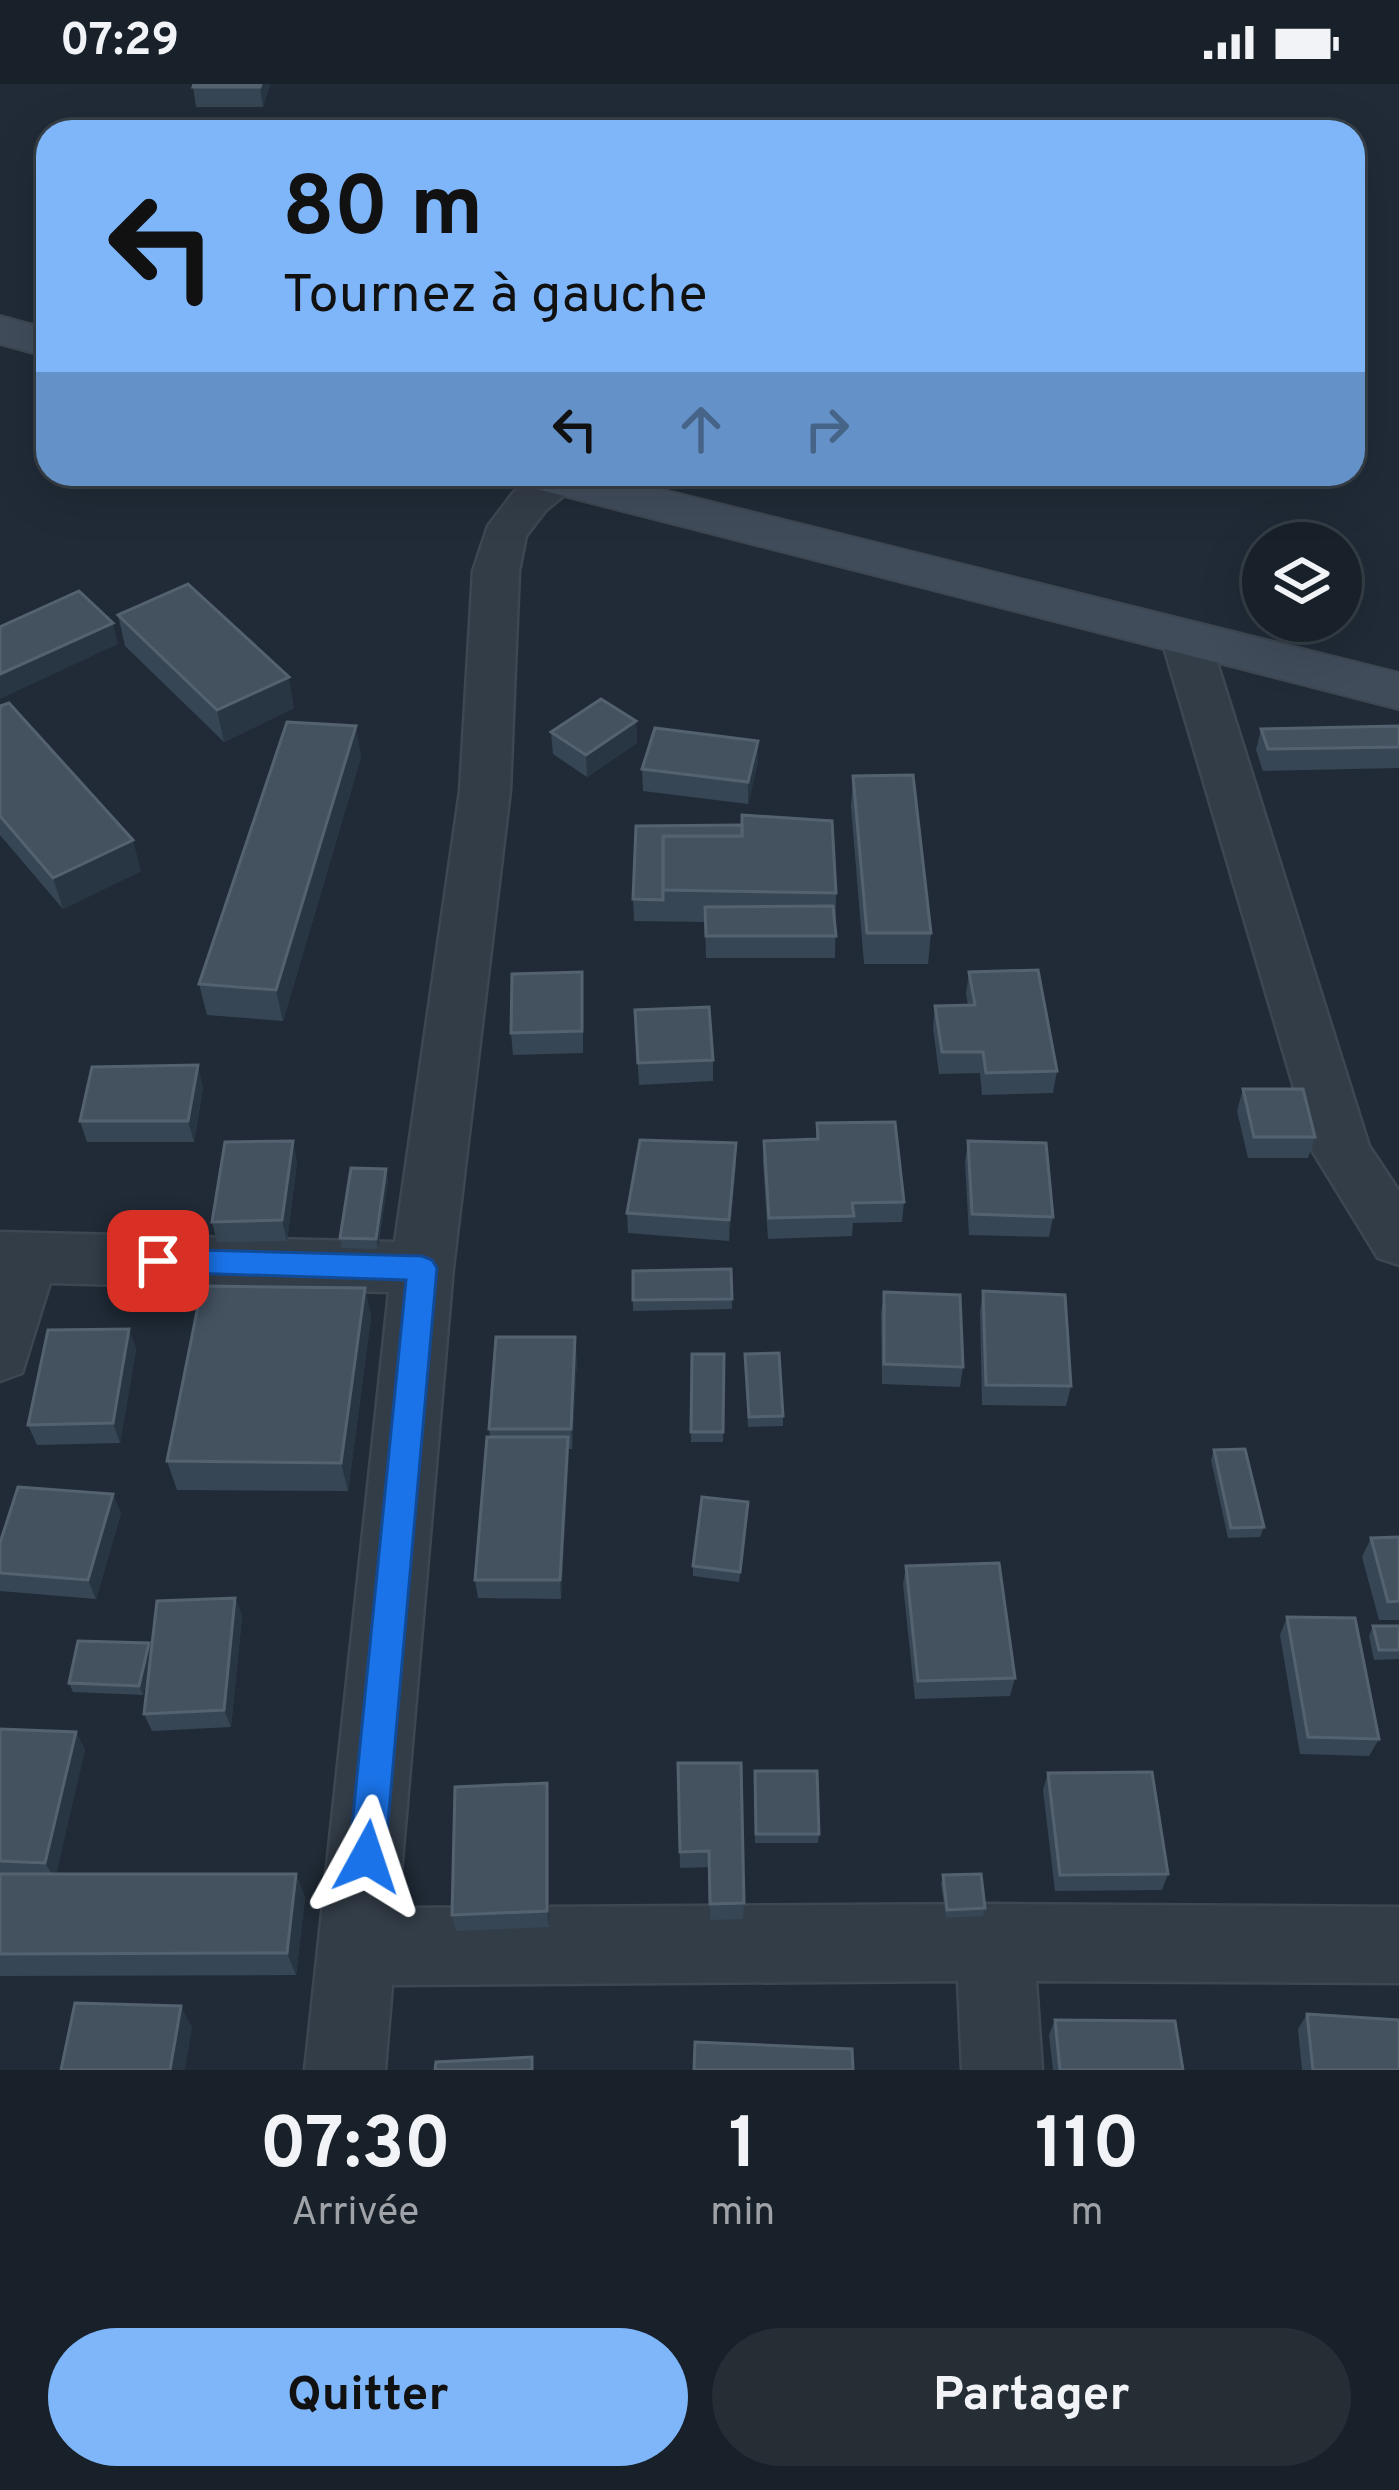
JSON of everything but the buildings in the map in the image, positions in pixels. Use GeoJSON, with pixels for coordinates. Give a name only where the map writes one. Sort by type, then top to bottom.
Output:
{"type":"FeatureCollection","features":[{"type":"Feature","properties":{"kind":"main road"},"geometry":{"type":"LineString","coordinates":[[0,330],[36,340]]}},
{"type":"Feature","properties":{"kind":"main road"},"geometry":{"type":"LineString","coordinates":[[586,486],[1399,691]]}},
{"type":"Feature","properties":{"kind":"street"},"geometry":{"type":"LineString","coordinates":[[345,2070],[422,1268],[484,791],[496,571],[504,535],[542,486]]}},
{"type":"Feature","properties":{"kind":"street"},"geometry":{"type":"LineString","coordinates":[[1185,637],[1342,1152],[1399,1240]]}},
{"type":"Feature","properties":{"kind":"street"},"geometry":{"type":"LineString","coordinates":[[0,1354],[13,1257],[422,1268]]}},
{"type":"Feature","properties":{"kind":"street"},"geometry":{"type":"LineString","coordinates":[[359,1947],[995,1942],[1399,1945]]}},
{"type":"Feature","properties":{"kind":"street"},"geometry":{"type":"LineString","coordinates":[[995,1942],[1002,2070]]}},
{"type":"Feature","properties":{"kind":"route"},"geometry":{"type":"LineString","coordinates":[[158,1261],[422,1268],[367,1857]]}}]}
